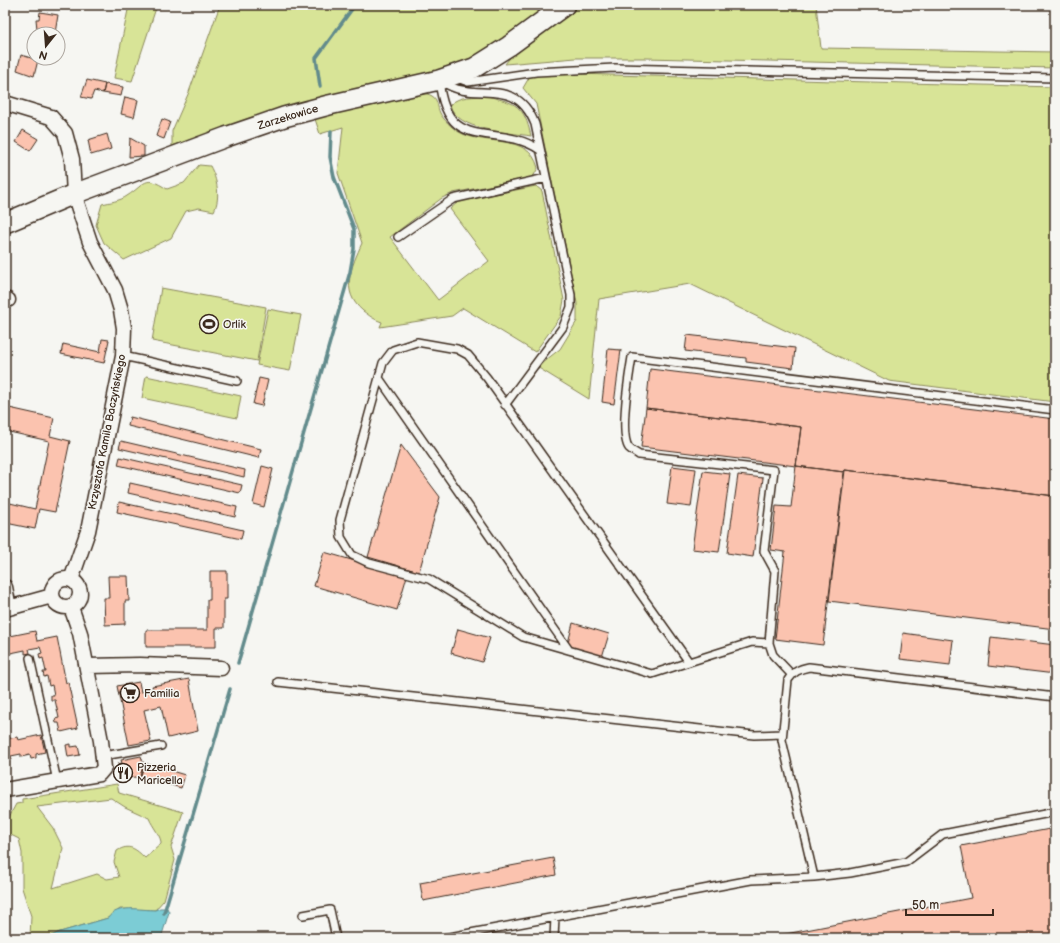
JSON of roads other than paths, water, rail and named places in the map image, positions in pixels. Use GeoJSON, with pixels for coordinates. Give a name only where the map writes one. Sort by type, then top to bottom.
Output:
{"type":"FeatureCollection","features":[{"type":"Feature","properties":{"kind":"street","name":"Zarzekowice"},"geometry":{"type":"LineString","coordinates":[[5,223],[74,194],[284,117],[439,80],[474,68],[509,46],[565,5]]}},
{"type":"Feature","properties":{"kind":"street","name":"Krzysztofa Kamila Baczyńskiego"},"geometry":{"type":"LineString","coordinates":[[5,103],[51,117],[65,133],[69,145],[74,194],[90,242],[115,290],[121,310],[124,328],[123,356],[89,526],[78,563],[71,580]]}},
{"type":"Feature","properties":{"kind":"street"},"geometry":{"type":"LineString","coordinates":[[60,580],[71,580],[78,587],[80,592],[77,602],[71,606],[61,607],[56,603],[52,596],[52,588],[60,580]]}},
{"type":"Feature","properties":{"kind":"street"},"geometry":{"type":"LineString","coordinates":[[5,587],[7,608],[52,596]]}},
{"type":"Feature","properties":{"kind":"street"},"geometry":{"type":"LineString","coordinates":[[5,790],[99,774],[104,768],[80,633],[71,606]]}},
{"type":"Feature","properties":{"kind":"street"},"geometry":{"type":"LineString","coordinates":[[86,666],[140,665],[221,668]]}},
{"type":"Feature","properties":{"kind":"lane"},"geometry":{"type":"LineString","coordinates":[[439,80],[457,78],[468,82],[536,72],[615,68],[1055,78]]}},
{"type":"Feature","properties":{"kind":"lane"},"geometry":{"type":"LineString","coordinates":[[439,80],[451,88],[458,90],[497,92],[512,97],[523,104],[530,112],[535,124],[571,296],[571,307],[563,327],[505,405]]}},
{"type":"Feature","properties":{"kind":"lane"},"geometry":{"type":"LineString","coordinates":[[439,80],[441,100],[448,115],[458,125],[468,130],[524,141],[540,150]]}},
{"type":"Feature","properties":{"kind":"lane"},"geometry":{"type":"LineString","coordinates":[[398,237],[453,199],[546,178]]}},
{"type":"Feature","properties":{"kind":"lane"},"geometry":{"type":"LineString","coordinates":[[690,662],[468,355],[457,349],[417,342],[393,350],[383,363],[340,520],[341,537],[352,555],[369,563],[429,579],[523,636],[652,674],[690,662],[752,642],[769,643]]}},
{"type":"Feature","properties":{"kind":"lane"},"geometry":{"type":"LineString","coordinates":[[123,356],[237,381]]}},
{"type":"Feature","properties":{"kind":"lane"},"geometry":{"type":"LineString","coordinates":[[792,674],[773,655],[769,643],[775,571],[764,551],[774,470],[640,455],[629,448],[625,439],[625,415],[632,358],[1055,410]]}},
{"type":"Feature","properties":{"kind":"lane"},"geometry":{"type":"LineString","coordinates":[[379,378],[569,650]]}},
{"type":"Feature","properties":{"kind":"lane"},"geometry":{"type":"LineString","coordinates":[[30,658],[57,781]]}},
{"type":"Feature","properties":{"kind":"lane"},"geometry":{"type":"LineString","coordinates":[[814,877],[785,758],[782,734],[788,680],[792,674],[800,669],[809,667],[1055,697]]}},
{"type":"Feature","properties":{"kind":"lane"},"geometry":{"type":"LineString","coordinates":[[278,682],[754,735],[782,734]]}},
{"type":"Feature","properties":{"kind":"lane"},"geometry":{"type":"LineString","coordinates":[[103,760],[161,746]]}},
{"type":"Feature","properties":{"kind":"lane"},"geometry":{"type":"LineString","coordinates":[[444,938],[751,880],[850,874],[906,862],[943,834],[1055,812]]}},
{"type":"Feature","properties":{"kind":"lane"},"geometry":{"type":"LineString","coordinates":[[303,914],[330,910],[336,938]]}},
{"type":"Feature","properties":{"kind":"lane"},"geometry":{"type":"LineString","coordinates":[[554,938],[555,917]]}},
{"type":"Feature","properties":{"kind":"water"},"geometry":{"type":"Polygon","coordinates":[[[167,908],[169,912],[161,938],[46,938],[60,932],[108,918],[117,911],[123,909],[155,910],[167,908]]]}},
{"type":"Feature","properties":{"kind":"waterway"},"geometry":{"type":"LineString","coordinates":[[320,86],[316,58],[355,5]]}},
{"type":"Feature","properties":{"kind":"waterway"},"geometry":{"type":"LineString","coordinates":[[238,663],[350,272],[354,249],[354,229],[334,177],[330,157],[331,131]]}},
{"type":"Feature","properties":{"kind":"waterway"},"geometry":{"type":"LineString","coordinates":[[164,913],[230,689]]}},
{"type":"Feature","properties":{"kind":"place","name":"Orlik"},"geometry":{"type":"Point","coordinates":[209,324]}},
{"type":"Feature","properties":{"kind":"place","name":"Familia"},"geometry":{"type":"Point","coordinates":[130,693]}},
{"type":"Feature","properties":{"kind":"place","name":"Pizzeria Maricella"},"geometry":{"type":"Point","coordinates":[123,773]}}]}
